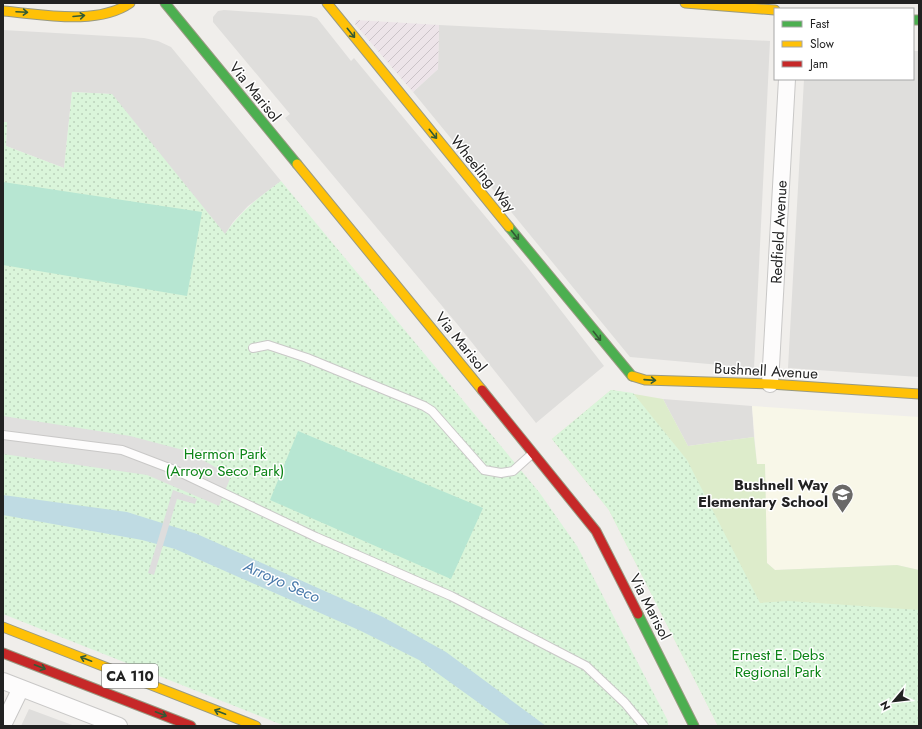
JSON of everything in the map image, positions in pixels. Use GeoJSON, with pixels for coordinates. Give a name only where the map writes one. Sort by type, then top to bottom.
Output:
{"type":"FeatureCollection","features":[{"type":"Feature","properties":{"kind":"main road"},"geometry":{"type":"LineString","coordinates":[[3,11],[73,17],[116,12],[125,9],[130,3]]}},
{"type":"Feature","properties":{"kind":"main road","name":"Via Marisol"},"geometry":{"type":"LineString","coordinates":[[165,3],[596,532],[693,726]]}},
{"type":"Feature","properties":{"kind":"main road","name":"Wheeling Way"},"geometry":{"type":"LineString","coordinates":[[327,3],[618,362]]}},
{"type":"Feature","properties":{"kind":"main road"},"geometry":{"type":"LineString","coordinates":[[684,3],[774,10]]}},
{"type":"Feature","properties":{"kind":"main road","name":"Bushnell Avenue"},"geometry":{"type":"LineString","coordinates":[[618,362],[630,375],[645,380],[770,384],[919,394]]}},
{"type":"Feature","properties":{"kind":"main road","name":"CA 110"},"geometry":{"type":"LineString","coordinates":[[3,626],[256,726]]}},
{"type":"Feature","properties":{"kind":"main road","name":"CA 110"},"geometry":{"type":"LineString","coordinates":[[3,653],[191,726]]}},
{"type":"Feature","properties":{"kind":"street","name":"Redfield Avenue"},"geometry":{"type":"LineString","coordinates":[[770,384],[787,80]]}},
{"type":"Feature","properties":{"kind":"street"},"geometry":{"type":"LineString","coordinates":[[3,681],[119,726]]}},
{"type":"Feature","properties":{"kind":"street"},"geometry":{"type":"LineString","coordinates":[[3,725],[21,688]]}},
{"type":"Feature","properties":{"kind":"lane"},"geometry":{"type":"LineString","coordinates":[[253,348],[268,345],[307,358],[424,406],[432,411],[484,470],[501,473],[513,471],[533,453]]}},
{"type":"Feature","properties":{"kind":"lane"},"geometry":{"type":"LineString","coordinates":[[3,435],[122,450],[177,471],[316,537],[451,596],[586,666],[625,703],[644,726]]}},
{"type":"Feature","properties":{"kind":"shaded area"},"geometry":{"type":"Polygon","coordinates":[[[224,10],[311,16],[317,18],[351,61],[354,58],[528,268],[604,366],[536,423],[458,325],[285,118],[290,114],[213,22],[213,17],[218,11],[224,10]]]}},
{"type":"Feature","properties":{"kind":"shaded area"},"geometry":{"type":"Polygon","coordinates":[[[356,20],[439,25],[438,69],[413,92],[355,24],[356,20]]]}},
{"type":"Feature","properties":{"kind":"shaded area"},"geometry":{"type":"Polygon","coordinates":[[[439,25],[770,41],[754,368],[630,357],[413,92],[438,69],[439,25]]]}},
{"type":"Feature","properties":{"kind":"shaded area"},"geometry":{"type":"Polygon","coordinates":[[[3,30],[144,38],[158,41],[171,47],[281,181],[248,206],[233,222],[225,235],[111,94],[72,92],[64,168],[6,146],[7,123],[3,122],[3,30]]]}},
{"type":"Feature","properties":{"kind":"shaded area"},"geometry":{"type":"Polygon","coordinates":[[[914,51],[919,51],[919,377],[788,368],[804,80],[914,80],[914,51]]]}},
{"type":"Feature","properties":{"kind":"shaded area"},"geometry":{"type":"Polygon","coordinates":[[[663,399],[752,406],[754,437],[688,446],[663,399]]]}},
{"type":"Feature","properties":{"kind":"shaded area","name":"Bushnell Way Elementary School"},"geometry":{"type":"Polygon","coordinates":[[[752,406],[919,417],[919,570],[897,565],[775,570],[767,563],[765,465],[757,465],[752,406]]]}},
{"type":"Feature","properties":{"kind":"shaded area"},"geometry":{"type":"Polygon","coordinates":[[[3,416],[130,436],[187,451],[231,476],[219,506],[147,475],[3,454],[3,416]]]}},
{"type":"Feature","properties":{"kind":"shaded area"},"geometry":{"type":"Polygon","coordinates":[[[29,709],[75,726],[21,726],[29,709]]]}},
{"type":"Feature","properties":{"kind":"green space","name":"Hermon Park (Arroyo Seco Park)"},"geometry":{"type":"Polygon","coordinates":[[[72,92],[112,94],[225,234],[251,205],[281,181],[539,492],[577,546],[668,721],[668,726],[285,726],[3,614],[3,122],[7,122],[6,146],[64,168],[72,92]]]}},
{"type":"Feature","properties":{"kind":"green space"},"geometry":{"type":"Polygon","coordinates":[[[3,182],[202,212],[187,296],[3,265],[3,182]]]}},
{"type":"Feature","properties":{"kind":"green space","name":"Ernest E. Debs Regional Park"},"geometry":{"type":"Polygon","coordinates":[[[611,390],[663,399],[688,446],[754,437],[757,464],[765,464],[767,563],[775,570],[897,565],[919,570],[919,726],[718,726],[609,510],[552,439],[611,390]]]}},
{"type":"Feature","properties":{"kind":"green space","name":"Ernest E. Debs Regional Park"},"geometry":{"type":"Polygon","coordinates":[[[611,390],[633,393],[687,460],[760,603],[789,601],[919,610],[919,726],[718,726],[609,510],[552,439],[611,390]]]}},
{"type":"Feature","properties":{"kind":"green space"},"geometry":{"type":"Polygon","coordinates":[[[298,431],[483,508],[451,579],[270,500],[298,431]]]}},
{"type":"Feature","properties":{"kind":"water","name":"Arroyo Seco"},"geometry":{"type":"Polygon","coordinates":[[[3,495],[127,512],[197,534],[383,617],[446,652],[546,726],[511,726],[419,660],[361,631],[175,549],[142,540],[3,515],[3,495]]]}},
{"type":"Feature","properties":{"kind":"pier"},"geometry":{"type":"Polygon","coordinates":[[[173,490],[197,499],[195,504],[177,499],[154,575],[148,573],[173,490]]]}},
{"type":"Feature","properties":{"kind":"traffic: fast"},"geometry":{"type":"LineString","coordinates":[[165,3],[297,164]]}},
{"type":"Feature","properties":{"kind":"traffic: fast"},"geometry":{"type":"LineString","coordinates":[[914,20],[919,20]]}},
{"type":"Feature","properties":{"kind":"traffic: fast"},"geometry":{"type":"LineString","coordinates":[[509,227],[632,376]]}},
{"type":"Feature","properties":{"kind":"traffic: fast"},"geometry":{"type":"LineString","coordinates":[[638,614],[694,726]]}},
{"type":"Feature","properties":{"kind":"traffic: slow"},"geometry":{"type":"LineString","coordinates":[[3,11],[51,16],[85,16],[117,10],[130,3]]}},
{"type":"Feature","properties":{"kind":"traffic: slow"},"geometry":{"type":"LineString","coordinates":[[327,3],[509,227]]}},
{"type":"Feature","properties":{"kind":"traffic: slow"},"geometry":{"type":"LineString","coordinates":[[685,3],[774,10]]}},
{"type":"Feature","properties":{"kind":"traffic: slow"},"geometry":{"type":"LineString","coordinates":[[297,164],[482,390]]}},
{"type":"Feature","properties":{"kind":"traffic: slow"},"geometry":{"type":"LineString","coordinates":[[632,376],[645,380],[770,384],[919,394]]}},
{"type":"Feature","properties":{"kind":"traffic: slow"},"geometry":{"type":"LineString","coordinates":[[3,627],[256,726]]}},
{"type":"Feature","properties":{"kind":"traffic: jam"},"geometry":{"type":"LineString","coordinates":[[482,390],[596,531],[638,614]]}},
{"type":"Feature","properties":{"kind":"traffic: jam"},"geometry":{"type":"LineString","coordinates":[[3,653],[191,726]]}},
{"type":"Feature","properties":{"kind":"place","name":"Bushnell Way Elementary School"},"geometry":{"type":"Point","coordinates":[843,514]}}]}
